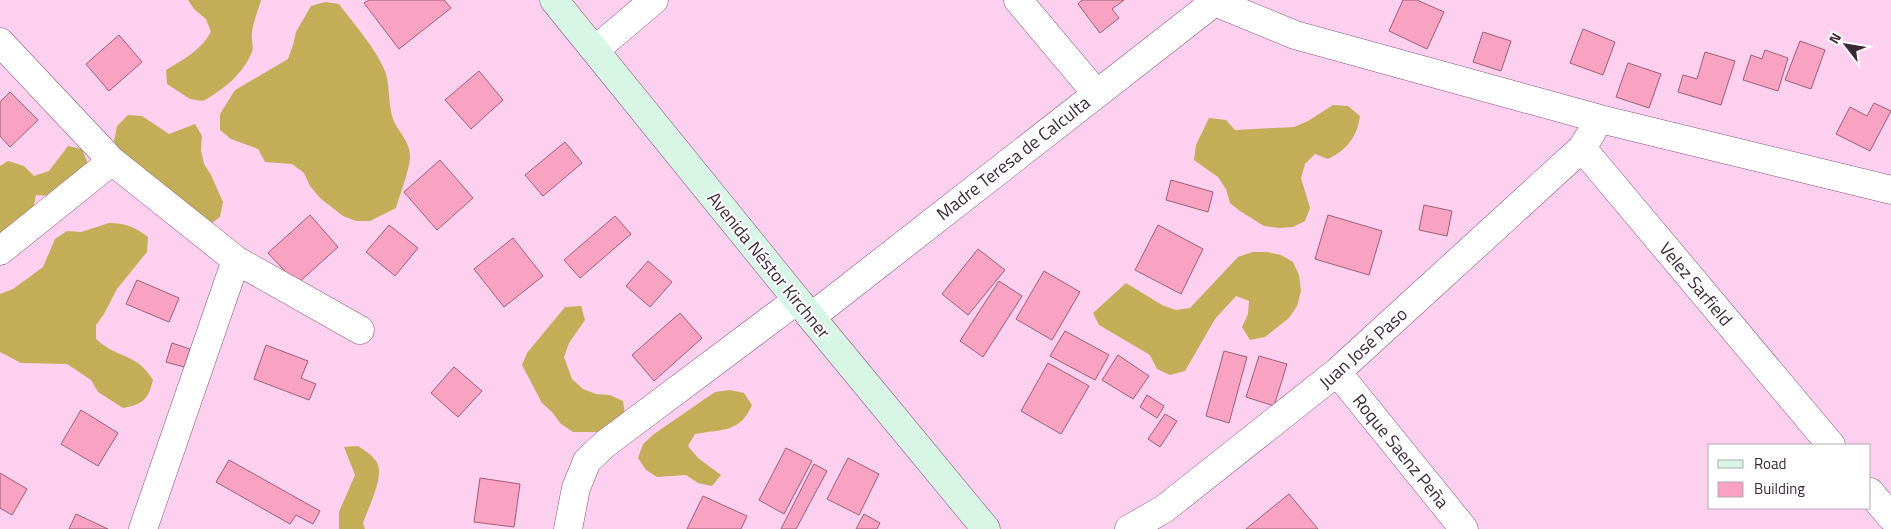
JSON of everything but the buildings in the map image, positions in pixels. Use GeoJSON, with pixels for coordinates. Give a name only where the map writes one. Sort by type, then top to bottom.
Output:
{"type":"FeatureCollection","features":[{"type":"Feature","properties":{"kind":"main road","name":"Avenida Néstor Kirchner"},"geometry":{"type":"LineString","coordinates":[[554,0],[986,529]]}},
{"type":"Feature","properties":{"kind":"street"},"geometry":{"type":"LineString","coordinates":[[595,50],[654,0]]}},
{"type":"Feature","properties":{"kind":"street"},"geometry":{"type":"LineString","coordinates":[[1018,0],[1096,93]]}},
{"type":"Feature","properties":{"kind":"street"},"geometry":{"type":"LineString","coordinates":[[1216,1],[1295,35],[1600,119],[1891,190]]}},
{"type":"Feature","properties":{"kind":"street","name":"Madre Teresa de Calculta"},"geometry":{"type":"LineString","coordinates":[[568,529],[576,488],[588,461],[605,444],[804,308],[1096,93],[1216,1]]}},
{"type":"Feature","properties":{"kind":"street"},"geometry":{"type":"LineString","coordinates":[[0,42],[112,161],[236,260],[360,330]]}},
{"type":"Feature","properties":{"kind":"street"},"geometry":{"type":"LineString","coordinates":[[1582,148],[1600,119]]}},
{"type":"Feature","properties":{"kind":"street","name":"Juan José Paso"},"geometry":{"type":"LineString","coordinates":[[1129,529],[1164,509],[1337,372],[1582,148]]}},
{"type":"Feature","properties":{"kind":"street","name":"Velez Sarfield"},"geometry":{"type":"LineString","coordinates":[[1582,148],[1830,444]]}},
{"type":"Feature","properties":{"kind":"street"},"geometry":{"type":"LineString","coordinates":[[0,251],[112,161]]}},
{"type":"Feature","properties":{"kind":"street"},"geometry":{"type":"LineString","coordinates":[[143,529],[236,260]]}},
{"type":"Feature","properties":{"kind":"street","name":"Roque Saenz Peña"},"geometry":{"type":"LineString","coordinates":[[1337,372],[1464,529]]}},
{"type":"Feature","properties":{"kind":"street"},"geometry":{"type":"LineString","coordinates":[[1871,493],[1891,517]]}},
{"type":"Feature","properties":{"kind":"shaded area"},"geometry":{"type":"Polygon","coordinates":[[[188,0],[261,0],[253,25],[253,50],[248,60],[232,81],[203,101],[190,99],[167,84],[166,70],[197,49],[211,32],[206,19],[194,9],[188,0]]]}},
{"type":"Feature","properties":{"kind":"shaded area"},"geometry":{"type":"Polygon","coordinates":[[[325,2],[339,4],[378,56],[386,74],[393,119],[408,146],[410,156],[408,168],[396,208],[370,221],[356,221],[343,216],[320,198],[310,186],[304,173],[292,164],[265,162],[258,149],[231,139],[220,130],[220,114],[235,90],[288,59],[296,32],[311,6],[325,2]]]}},
{"type":"Feature","properties":{"kind":"shaded area"},"geometry":{"type":"Polygon","coordinates":[[[1333,105],[1348,106],[1360,116],[1359,124],[1350,142],[1341,151],[1328,159],[1315,154],[1305,164],[1301,178],[1310,208],[1305,221],[1293,227],[1264,226],[1240,211],[1230,203],[1226,189],[1218,177],[1194,160],[1196,145],[1209,118],[1226,120],[1235,130],[1294,127],[1308,121],[1333,105]]]}},
{"type":"Feature","properties":{"kind":"shaded area"},"geometry":{"type":"Polygon","coordinates":[[[128,115],[142,116],[169,134],[195,124],[202,136],[201,150],[204,164],[223,202],[220,217],[208,226],[121,154],[114,141],[117,126],[128,115]]]}},
{"type":"Feature","properties":{"kind":"shaded area"},"geometry":{"type":"Polygon","coordinates":[[[68,146],[82,149],[88,164],[50,196],[36,195],[33,210],[0,236],[0,166],[8,161],[24,166],[34,176],[49,171],[68,146]]]}},
{"type":"Feature","properties":{"kind":"shaded area"},"geometry":{"type":"Polygon","coordinates":[[[109,223],[130,226],[148,237],[147,252],[117,289],[96,325],[96,339],[111,350],[140,365],[153,380],[147,397],[144,400],[123,408],[98,392],[91,380],[67,364],[21,363],[0,352],[0,294],[13,289],[43,267],[55,239],[67,231],[81,232],[109,223]]]}},
{"type":"Feature","properties":{"kind":"shaded area"},"geometry":{"type":"Polygon","coordinates":[[[1252,252],[1267,252],[1281,255],[1293,262],[1299,275],[1301,291],[1297,306],[1289,318],[1265,337],[1250,340],[1242,327],[1248,314],[1249,301],[1236,296],[1215,319],[1185,371],[1170,375],[1157,369],[1150,355],[1099,325],[1093,313],[1126,283],[1162,305],[1176,310],[1190,308],[1238,257],[1252,252]]]}},
{"type":"Feature","properties":{"kind":"shaded area"},"geometry":{"type":"Polygon","coordinates":[[[581,306],[585,320],[569,343],[564,357],[572,379],[583,389],[596,394],[610,395],[623,401],[625,415],[603,432],[573,432],[561,424],[542,403],[522,365],[527,353],[565,307],[581,306]]]}},
{"type":"Feature","properties":{"kind":"shaded area"},"geometry":{"type":"Polygon","coordinates":[[[730,390],[744,393],[752,405],[742,421],[722,430],[695,434],[688,446],[698,458],[721,475],[712,486],[698,483],[686,475],[657,477],[646,470],[638,458],[643,444],[654,434],[715,392],[730,390]]]}},
{"type":"Feature","properties":{"kind":"shaded area"},"geometry":{"type":"Polygon","coordinates":[[[358,446],[370,454],[377,462],[379,471],[377,486],[363,523],[365,529],[339,529],[339,512],[355,475],[344,447],[358,446]]]}}]}
